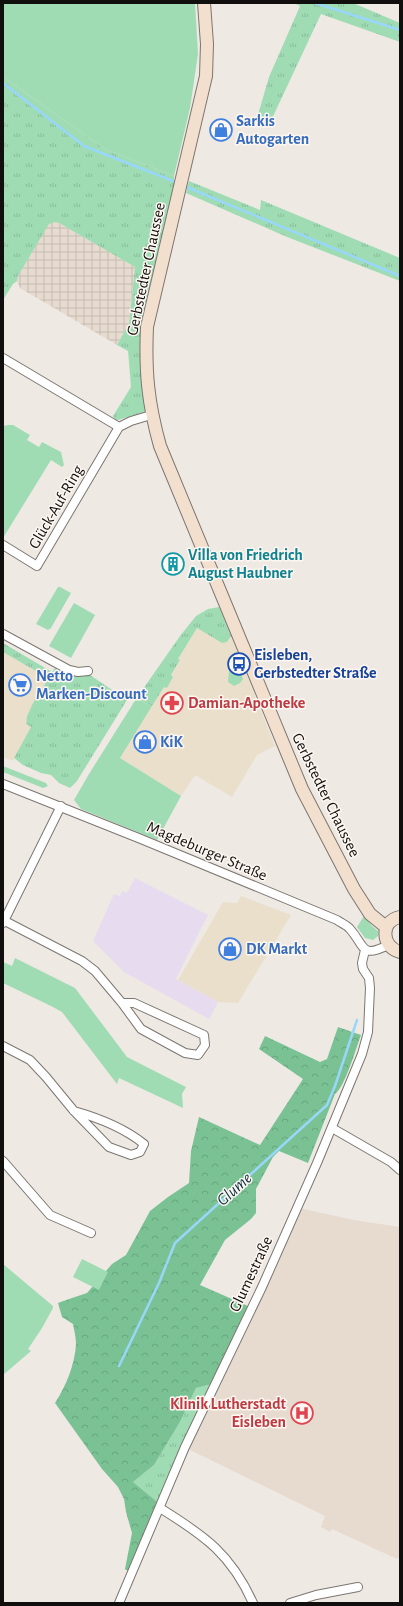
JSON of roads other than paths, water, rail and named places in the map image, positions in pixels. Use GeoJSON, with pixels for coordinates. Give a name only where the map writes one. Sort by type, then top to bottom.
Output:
{"type":"FeatureCollection","features":[{"type":"Feature","properties":{"kind":"main road","name":"Gerbstedter Chaussee"},"geometry":{"type":"LineString","coordinates":[[204,3],[206,76],[147,327],[146,364],[151,415],[160,446],[302,789],[342,867],[366,907],[373,918],[386,927]]}},
{"type":"Feature","properties":{"kind":"main road"},"geometry":{"type":"LineString","coordinates":[[400,917],[393,920],[386,927],[385,936],[388,945],[395,951],[400,952]]}},
{"type":"Feature","properties":{"kind":"street"},"geometry":{"type":"LineString","coordinates":[[3,358],[118,427],[151,415]]}},
{"type":"Feature","properties":{"kind":"street","name":"Glück-Auf-Ring"},"geometry":{"type":"LineString","coordinates":[[3,545],[37,566],[118,427]]}},
{"type":"Feature","properties":{"kind":"street"},"geometry":{"type":"LineString","coordinates":[[3,634],[69,670],[78,672],[88,671]]}},
{"type":"Feature","properties":{"kind":"street","name":"Magdeburger Straße"},"geometry":{"type":"LineString","coordinates":[[3,784],[61,806],[337,920],[349,927],[360,945],[365,950]]}},
{"type":"Feature","properties":{"kind":"street"},"geometry":{"type":"LineString","coordinates":[[61,806],[3,922],[82,961],[95,971],[122,1003],[141,1029],[185,1053],[198,1055],[205,1045],[204,1035],[134,1002],[122,1003]]}},
{"type":"Feature","properties":{"kind":"street"},"geometry":{"type":"LineString","coordinates":[[365,950],[371,952],[377,951],[388,945]]}},
{"type":"Feature","properties":{"kind":"street","name":"Glumestraße"},"geometry":{"type":"LineString","coordinates":[[119,1603],[185,1447],[262,1288],[332,1128],[362,1054],[368,1032],[370,988],[369,978],[363,969],[362,963],[365,950]]}},
{"type":"Feature","properties":{"kind":"street"},"geometry":{"type":"LineString","coordinates":[[3,1046],[30,1060],[74,1111],[109,1147],[131,1155],[140,1152],[144,1144],[135,1136],[101,1119],[74,1111]]}},
{"type":"Feature","properties":{"kind":"street"},"geometry":{"type":"LineString","coordinates":[[332,1128],[392,1162],[400,1170]]}},
{"type":"Feature","properties":{"kind":"street"},"geometry":{"type":"LineString","coordinates":[[3,1161],[50,1214],[91,1233]]}},
{"type":"Feature","properties":{"kind":"street"},"geometry":{"type":"LineString","coordinates":[[160,1508],[195,1530],[220,1551],[237,1572],[253,1603]]}},
{"type":"Feature","properties":{"kind":"street"},"geometry":{"type":"LineString","coordinates":[[290,1603],[316,1595],[358,1587]]}},
{"type":"Feature","properties":{"kind":"waterway"},"geometry":{"type":"LineString","coordinates":[[315,3],[400,30]]}},
{"type":"Feature","properties":{"kind":"waterway"},"geometry":{"type":"LineString","coordinates":[[3,83],[84,146],[178,183]]}},
{"type":"Feature","properties":{"kind":"waterway"},"geometry":{"type":"LineString","coordinates":[[184,186],[400,276]]}},
{"type":"Feature","properties":{"kind":"waterway","name":"Glume"},"geometry":{"type":"LineString","coordinates":[[119,1366],[159,1283],[175,1243],[327,1105],[335,1086],[357,1020]]}},
{"type":"Feature","properties":{"kind":"place","name":"Sarkis Autogarten"},"geometry":{"type":"Point","coordinates":[221,130]}},
{"type":"Feature","properties":{"kind":"place","name":"Villa von Friedrich August Haubner"},"geometry":{"type":"Point","coordinates":[173,564]}},
{"type":"Feature","properties":{"kind":"place","name":"Eisleben, Gerbstedter Straße"},"geometry":{"type":"Point","coordinates":[239,664]}},
{"type":"Feature","properties":{"kind":"place","name":"Netto Marken-Discount"},"geometry":{"type":"Point","coordinates":[20,685]}},
{"type":"Feature","properties":{"kind":"place","name":"Damian-Apotheke"},"geometry":{"type":"Point","coordinates":[172,703]}},
{"type":"Feature","properties":{"kind":"place","name":"KiK"},"geometry":{"type":"Point","coordinates":[145,742]}},
{"type":"Feature","properties":{"kind":"place","name":"DK Markt"},"geometry":{"type":"Point","coordinates":[230,949]}},
{"type":"Feature","properties":{"kind":"place","name":"Klinik Lutherstadt Eisleben"},"geometry":{"type":"Point","coordinates":[302,1413]}}]}
